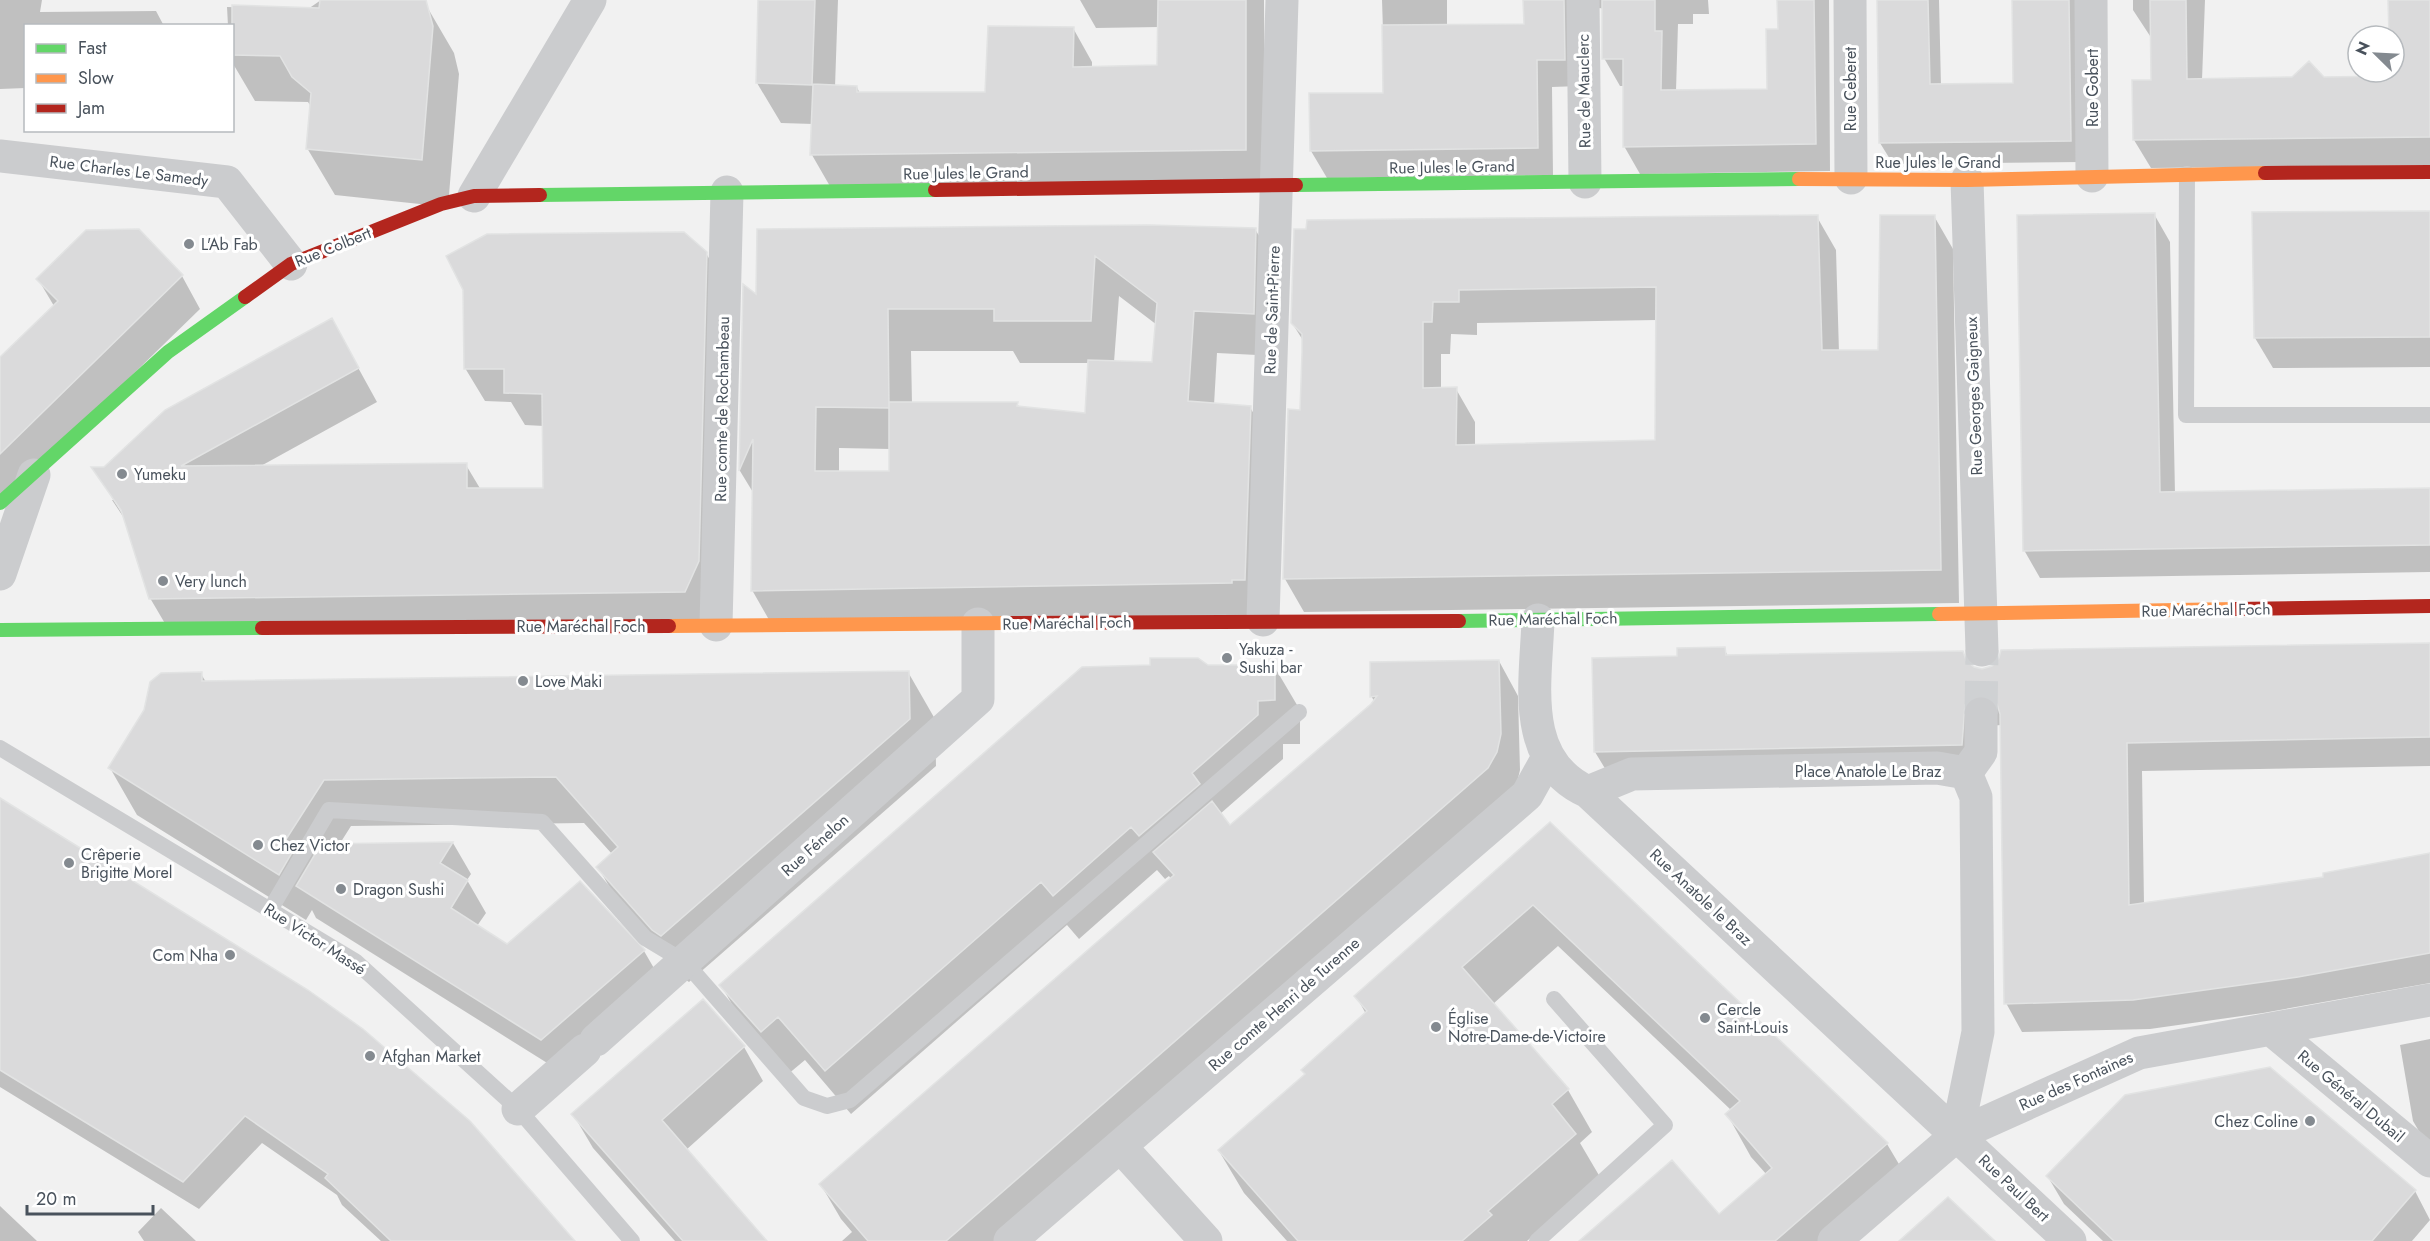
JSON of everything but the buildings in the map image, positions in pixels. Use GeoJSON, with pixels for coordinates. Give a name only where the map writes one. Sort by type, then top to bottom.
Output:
{"type":"FeatureCollection","features":[{"type":"Feature","properties":{"kind":"street"},"geometry":{"type":"LineString","coordinates":[[474,196],[590,0]]}},
{"type":"Feature","properties":{"kind":"street","name":"Rue de Saint-Pierre"},"geometry":{"type":"LineString","coordinates":[[1263,620],[1282,0]]}},
{"type":"Feature","properties":{"kind":"street","name":"Rue de Mauclerc"},"geometry":{"type":"LineString","coordinates":[[1583,0],[1585,182]]}},
{"type":"Feature","properties":{"kind":"street","name":"Rue Ceberet"},"geometry":{"type":"LineString","coordinates":[[1850,0],[1851,178]]}},
{"type":"Feature","properties":{"kind":"street","name":"Rue Gobert"},"geometry":{"type":"LineString","coordinates":[[2091,0],[2092,176]]}},
{"type":"Feature","properties":{"kind":"street","name":"Rue Charles Le Samedy"},"geometry":{"type":"LineString","coordinates":[[0,156],[227,182],[291,264]]}},
{"type":"Feature","properties":{"kind":"street","name":"Rue Jules le Grand"},"geometry":{"type":"LineString","coordinates":[[474,196],[1851,178],[1968,180],[2187,174],[2430,172]]}},
{"type":"Feature","properties":{"kind":"street","name":"Rue Georges Gaigneux"},"geometry":{"type":"LineString","coordinates":[[1968,180],[1981,612]]}},
{"type":"Feature","properties":{"kind":"street","name":"Rue comte de Rochambeau"},"geometry":{"type":"LineString","coordinates":[[716,625],[727,192]]}},
{"type":"Feature","properties":{"kind":"street","name":"Rue Colbert"},"geometry":{"type":"LineString","coordinates":[[0,502],[34,475],[168,352],[291,264],[441,204],[474,196]]}},
{"type":"Feature","properties":{"kind":"street","name":"Rue Colbert"},"geometry":{"type":"LineString","coordinates":[[0,574],[34,475]]}},
{"type":"Feature","properties":{"kind":"street","name":"Rue Maréchal Foch"},"geometry":{"type":"LineString","coordinates":[[0,630],[1538,620],[2430,606]]}},
{"type":"Feature","properties":{"kind":"street"},"geometry":{"type":"LineString","coordinates":[[1981,612],[1982,650]]}},
{"type":"Feature","properties":{"kind":"street","name":"Rue Anatole le Braz"},"geometry":{"type":"LineString","coordinates":[[1538,620],[1535,724],[1547,759],[1571,784],[1588,792],[1957,1135]]}},
{"type":"Feature","properties":{"kind":"street","name":"Rue Fénelon"},"geometry":{"type":"LineString","coordinates":[[518,1109],[978,699],[978,624]]}},
{"type":"Feature","properties":{"kind":"street"},"geometry":{"type":"LineString","coordinates":[[1957,1135],[1978,1032],[1976,797],[1966,773],[1981,752],[1981,714]]}},
{"type":"Feature","properties":{"kind":"street","name":"Rue comte Henri de Turenne"},"geometry":{"type":"LineString","coordinates":[[1010,1241],[1527,795],[1547,759]]}},
{"type":"Feature","properties":{"kind":"street","name":"Place Anatole Le Braz"},"geometry":{"type":"LineString","coordinates":[[1588,792],[1632,774],[1937,768],[1966,773]]}},
{"type":"Feature","properties":{"kind":"street","name":"Rue des Fontaines"},"geometry":{"type":"LineString","coordinates":[[1834,1241],[1957,1135],[2139,1053],[2430,1000]]}},
{"type":"Feature","properties":{"kind":"street","name":"Rue Général Dubail"},"geometry":{"type":"LineString","coordinates":[[2272,1030],[2430,1161]]}},
{"type":"Feature","properties":{"kind":"street","name":"Rue Paul Bert"},"geometry":{"type":"LineString","coordinates":[[1957,1135],[2070,1241]]}},
{"type":"Feature","properties":{"kind":"street"},"geometry":{"type":"LineString","coordinates":[[1120,1146],[1206,1241]]}},
{"type":"Feature","properties":{"kind":"lane"},"geometry":{"type":"LineString","coordinates":[[2187,174],[2186,414],[2430,415]]}},
{"type":"Feature","properties":{"kind":"lane"},"geometry":{"type":"LineString","coordinates":[[270,910],[329,810],[542,822],[645,938],[685,962],[804,1098],[827,1106],[850,1100],[1299,711]]}},
{"type":"Feature","properties":{"kind":"lane","name":"Rue Victor Massé"},"geometry":{"type":"LineString","coordinates":[[0,748],[355,961],[518,1109],[632,1241]]}},
{"type":"Feature","properties":{"kind":"lane"},"geometry":{"type":"LineString","coordinates":[[1537,1241],[1665,1125],[1554,999]]}},
{"type":"Feature","properties":{"kind":"tunnel"},"geometry":{"type":"LineString","coordinates":[[1981,714],[1982,650]]}},
{"type":"Feature","properties":{"kind":"traffic: fast"},"geometry":{"type":"LineString","coordinates":[[1296,185],[1799,179]]}},
{"type":"Feature","properties":{"kind":"traffic: fast"},"geometry":{"type":"LineString","coordinates":[[540,195],[935,190]]}},
{"type":"Feature","properties":{"kind":"traffic: fast"},"geometry":{"type":"LineString","coordinates":[[0,503],[168,352],[245,297]]}},
{"type":"Feature","properties":{"kind":"traffic: fast"},"geometry":{"type":"LineString","coordinates":[[1459,621],[1939,614]]}},
{"type":"Feature","properties":{"kind":"traffic: fast"},"geometry":{"type":"LineString","coordinates":[[0,630],[262,628]]}},
{"type":"Feature","properties":{"kind":"traffic: slow"},"geometry":{"type":"LineString","coordinates":[[1799,179],[1967,180],[2265,173]]}},
{"type":"Feature","properties":{"kind":"traffic: slow"},"geometry":{"type":"LineString","coordinates":[[1939,614],[2235,609]]}},
{"type":"Feature","properties":{"kind":"traffic: slow"},"geometry":{"type":"LineString","coordinates":[[669,626],[1008,623]]}},
{"type":"Feature","properties":{"kind":"traffic: jam"},"geometry":{"type":"LineString","coordinates":[[2265,173],[2430,172]]}},
{"type":"Feature","properties":{"kind":"traffic: jam"},"geometry":{"type":"LineString","coordinates":[[935,190],[1296,185]]}},
{"type":"Feature","properties":{"kind":"traffic: jam"},"geometry":{"type":"LineString","coordinates":[[245,297],[291,264],[441,204],[474,196],[540,195]]}},
{"type":"Feature","properties":{"kind":"traffic: jam"},"geometry":{"type":"LineString","coordinates":[[2235,609],[2430,606]]}},
{"type":"Feature","properties":{"kind":"traffic: jam"},"geometry":{"type":"LineString","coordinates":[[1008,623],[1459,621]]}},
{"type":"Feature","properties":{"kind":"traffic: jam"},"geometry":{"type":"LineString","coordinates":[[262,628],[669,626]]}},
{"type":"Feature","properties":{"kind":"place","name":"L'Ab Fab"},"geometry":{"type":"Point","coordinates":[189,244]}},
{"type":"Feature","properties":{"kind":"place","name":"Yumeku"},"geometry":{"type":"Point","coordinates":[122,474]}},
{"type":"Feature","properties":{"kind":"place","name":"Very lunch"},"geometry":{"type":"Point","coordinates":[163,581]}},
{"type":"Feature","properties":{"kind":"place","name":"Yakuza - Sushi bar"},"geometry":{"type":"Point","coordinates":[1227,658]}},
{"type":"Feature","properties":{"kind":"place","name":"Love Maki"},"geometry":{"type":"Point","coordinates":[523,681]}},
{"type":"Feature","properties":{"kind":"place","name":"Chez Victor"},"geometry":{"type":"Point","coordinates":[258,845]}},
{"type":"Feature","properties":{"kind":"place","name":"Crêperie Brigitte Morel"},"geometry":{"type":"Point","coordinates":[69,863]}},
{"type":"Feature","properties":{"kind":"place","name":"Dragon Sushi"},"geometry":{"type":"Point","coordinates":[341,889]}},
{"type":"Feature","properties":{"kind":"place","name":"Com Nha"},"geometry":{"type":"Point","coordinates":[230,955]}},
{"type":"Feature","properties":{"kind":"place","name":"Cercle Saint-Louis"},"geometry":{"type":"Point","coordinates":[1705,1018]}},
{"type":"Feature","properties":{"kind":"place","name":"Église Notre-Dame-de-Victoire"},"geometry":{"type":"Point","coordinates":[1436,1027]}},
{"type":"Feature","properties":{"kind":"place","name":"Afghan Market"},"geometry":{"type":"Point","coordinates":[370,1056]}},
{"type":"Feature","properties":{"kind":"place","name":"Chez Coline"},"geometry":{"type":"Point","coordinates":[2310,1121]}}]}
